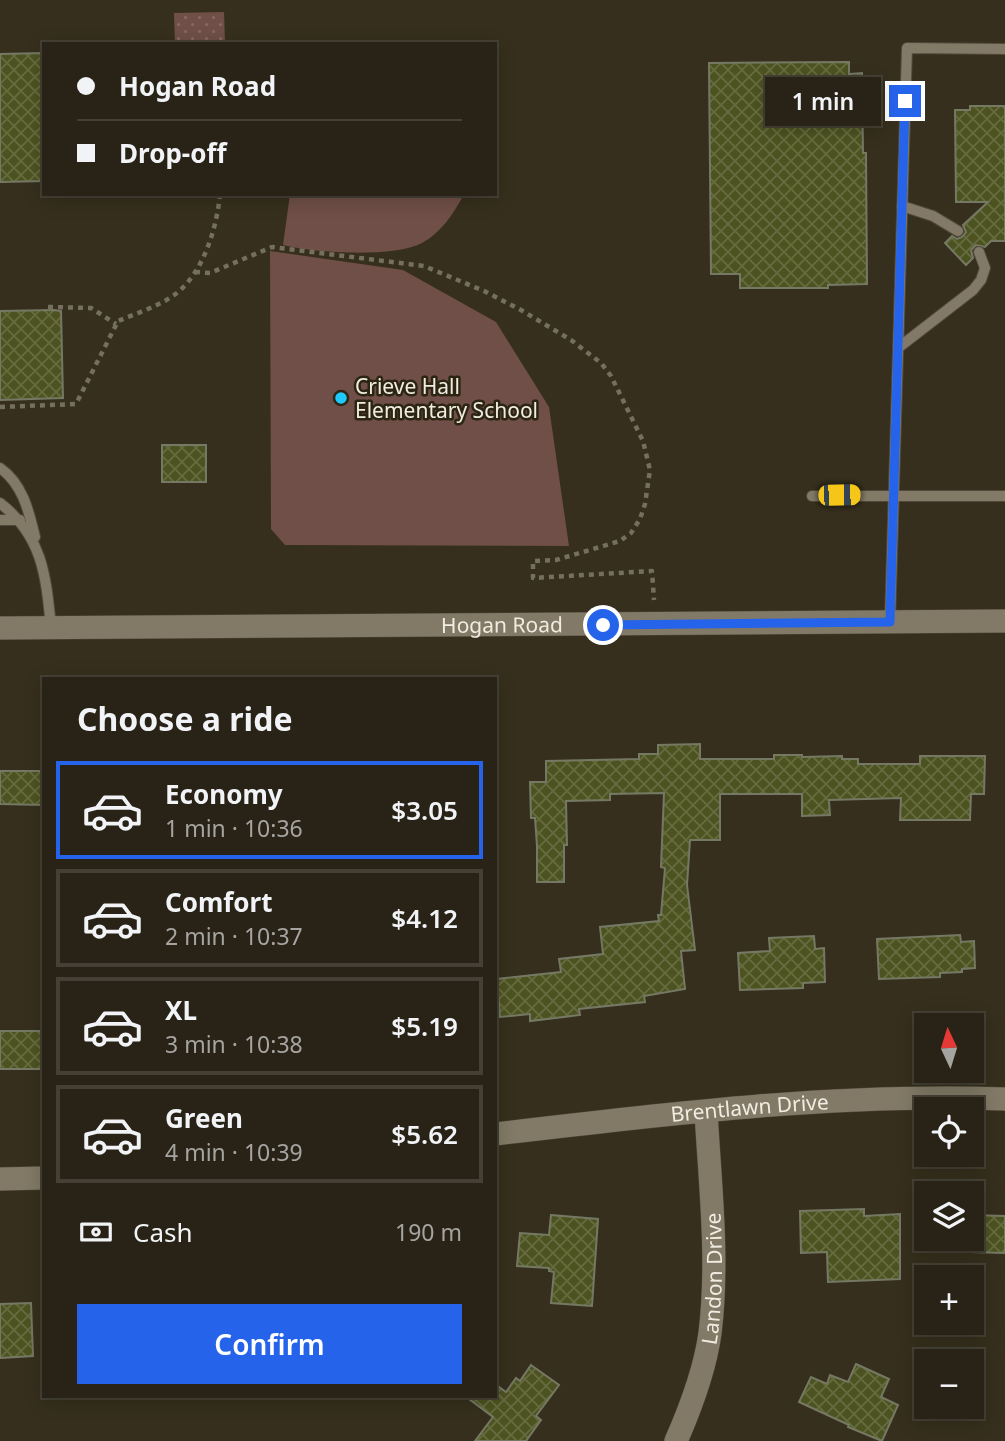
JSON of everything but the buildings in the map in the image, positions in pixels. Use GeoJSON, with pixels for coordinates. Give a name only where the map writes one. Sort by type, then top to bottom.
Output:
{"type":"FeatureCollection","features":[{"type":"Feature","properties":{"kind":"street","name":"Hogan Road"},"geometry":{"type":"LineString","coordinates":[[0,628],[1005,621]]}},
{"type":"Feature","properties":{"kind":"street","name":"Brentlawn Drive"},"geometry":{"type":"LineString","coordinates":[[497,1134],[827,1101],[910,1097],[1005,1099]]}},
{"type":"Feature","properties":{"kind":"street","name":"Landon Drive"},"geometry":{"type":"LineString","coordinates":[[676,1441],[687,1417],[704,1362],[712,1308],[706,1112]]}},
{"type":"Feature","properties":{"kind":"street"},"geometry":{"type":"LineString","coordinates":[[0,1179],[42,1178]]}},
{"type":"Feature","properties":{"kind":"lane"},"geometry":{"type":"LineString","coordinates":[[890,622],[907,48],[1005,49]]}},
{"type":"Feature","properties":{"kind":"lane"},"geometry":{"type":"LineString","coordinates":[[902,206],[933,216],[958,231]]}},
{"type":"Feature","properties":{"kind":"lane"},"geometry":{"type":"LineString","coordinates":[[898,348],[977,285],[985,268],[979,252]]}},
{"type":"Feature","properties":{"kind":"lane"},"geometry":{"type":"LineString","coordinates":[[0,468],[19,487],[30,514],[42,564],[51,627]]}},
{"type":"Feature","properties":{"kind":"lane"},"geometry":{"type":"LineString","coordinates":[[813,496],[1005,496]]}},
{"type":"Feature","properties":{"kind":"lane"},"geometry":{"type":"LineString","coordinates":[[0,503],[20,520],[33,540],[42,564]]}},
{"type":"Feature","properties":{"kind":"lane"},"geometry":{"type":"LineString","coordinates":[[0,520],[20,520]]}},
{"type":"Feature","properties":{"kind":"path"},"geometry":{"type":"LineString","coordinates":[[0,407],[76,404],[118,321],[177,293],[195,272],[213,230],[220,196]]}},
{"type":"Feature","properties":{"kind":"path"},"geometry":{"type":"LineString","coordinates":[[195,272],[210,273],[272,247],[412,263],[440,271],[484,291],[571,340],[601,363],[611,376],[643,441],[650,470],[649,489],[640,519],[631,533],[607,546],[556,560],[533,561],[533,578],[652,571],[654,600]]}},
{"type":"Feature","properties":{"kind":"path"},"geometry":{"type":"LineString","coordinates":[[48,307],[91,308],[116,324]]}},
{"type":"Feature","properties":{"kind":"shaded area"},"geometry":{"type":"Polygon","coordinates":[[[224,12],[225,42],[175,42],[174,13],[224,12]]]}},
{"type":"Feature","properties":{"kind":"shaded area"},"geometry":{"type":"Polygon","coordinates":[[[290,196],[463,196],[435,234],[409,248],[354,253],[283,245],[290,196]]]}},
{"type":"Feature","properties":{"kind":"shaded area"},"geometry":{"type":"Polygon","coordinates":[[[270,251],[403,270],[496,322],[549,407],[569,546],[285,545],[271,529],[270,251]]]}},
{"type":"Feature","properties":{"kind":"place","name":"Crieve Hall Elementary School"},"geometry":{"type":"Point","coordinates":[341,398]}},
{"type":"Feature","properties":{"kind":"route"},"geometry":{"type":"LineString","coordinates":[[603,625],[890,622],[905,101]]}}]}
